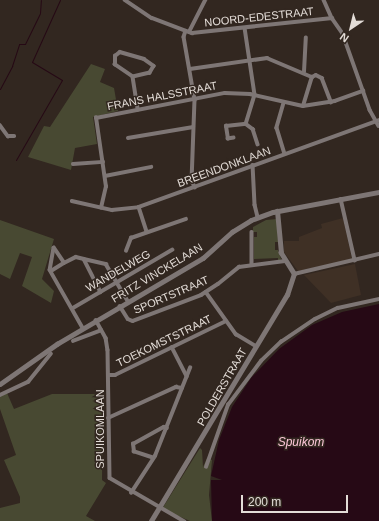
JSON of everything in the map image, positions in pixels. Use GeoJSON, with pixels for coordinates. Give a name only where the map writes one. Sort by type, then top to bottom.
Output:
{"type":"FeatureCollection","features":[{"type":"Feature","properties":{"kind":"street","name":"NOORD-EDESTRAAT"},"geometry":{"type":"LineString","coordinates":[[125,0],[148,16],[187,32],[246,28],[332,18]]}},
{"type":"Feature","properties":{"kind":"street"},"geometry":{"type":"LineString","coordinates":[[195,187],[192,181],[195,100],[184,37],[205,0]]}},
{"type":"Feature","properties":{"kind":"street"},"geometry":{"type":"LineString","coordinates":[[324,0],[332,18],[343,34],[364,91],[379,126]]}},
{"type":"Feature","properties":{"kind":"street"},"geometry":{"type":"LineString","coordinates":[[246,28],[255,95],[246,124]]}},
{"type":"Feature","properties":{"kind":"street"},"geometry":{"type":"LineString","coordinates":[[304,72],[306,38]]}},
{"type":"Feature","properties":{"kind":"street"},"geometry":{"type":"LineString","coordinates":[[133,77],[153,71],[153,63],[125,52],[118,53],[114,60],[115,65],[133,77],[138,110]]}},
{"type":"Feature","properties":{"kind":"street"},"geometry":{"type":"LineString","coordinates":[[190,69],[267,58],[304,72],[312,77],[316,75],[321,77],[331,102]]}},
{"type":"Feature","properties":{"kind":"street"},"geometry":{"type":"LineString","coordinates":[[303,106],[312,77]]}},
{"type":"Feature","properties":{"kind":"street","name":"FRANS HALSSTRAAT"},"geometry":{"type":"LineString","coordinates":[[103,162],[96,118],[225,93],[255,95],[284,103],[303,106],[331,102],[364,91]]}},
{"type":"Feature","properties":{"kind":"street"},"geometry":{"type":"LineString","coordinates":[[284,103],[276,128],[285,154]]}},
{"type":"Feature","properties":{"kind":"street","name":"BREENDONKLAAN"},"geometry":{"type":"LineString","coordinates":[[72,202],[112,210],[139,207],[378,121]]}},
{"type":"Feature","properties":{"kind":"street"},"geometry":{"type":"LineString","coordinates":[[234,138],[228,139],[226,126],[246,124],[253,129],[258,144]]}},
{"type":"Feature","properties":{"kind":"street"},"geometry":{"type":"LineString","coordinates":[[0,125],[8,136],[14,136]]}},
{"type":"Feature","properties":{"kind":"street"},"geometry":{"type":"LineString","coordinates":[[128,138],[194,127]]}},
{"type":"Feature","properties":{"kind":"street"},"geometry":{"type":"LineString","coordinates":[[73,164],[103,162],[106,187],[101,208]]}},
{"type":"Feature","properties":{"kind":"street"},"geometry":{"type":"LineString","coordinates":[[253,165],[255,206],[258,217]]}},
{"type":"Feature","properties":{"kind":"street"},"geometry":{"type":"LineString","coordinates":[[105,176],[151,167]]}},
{"type":"Feature","properties":{"kind":"street","name":"FRITZ VINCKELAAN"},"geometry":{"type":"LineString","coordinates":[[0,384],[48,354],[96,320],[202,258],[232,232],[258,217],[277,211],[379,192]]}},
{"type":"Feature","properties":{"kind":"street"},"geometry":{"type":"LineString","coordinates":[[341,199],[355,260]]}},
{"type":"Feature","properties":{"kind":"street"},"geometry":{"type":"LineString","coordinates":[[139,207],[147,232]]}},
{"type":"Feature","properties":{"kind":"street"},"geometry":{"type":"LineString","coordinates":[[277,211],[280,248],[285,261],[294,274],[379,254]]}},
{"type":"Feature","properties":{"kind":"street"},"geometry":{"type":"LineString","coordinates":[[126,251],[131,238],[186,219]]}},
{"type":"Feature","properties":{"kind":"street"},"geometry":{"type":"LineString","coordinates":[[252,232],[252,264]]}},
{"type":"Feature","properties":{"kind":"street"},"geometry":{"type":"LineString","coordinates":[[64,263],[54,248],[49,263],[51,272],[84,328]]}},
{"type":"Feature","properties":{"kind":"street","name":"WANDELWEG"},"geometry":{"type":"LineString","coordinates":[[73,308],[172,250]]}},
{"type":"Feature","properties":{"kind":"street"},"geometry":{"type":"LineString","coordinates":[[51,272],[76,257],[104,263],[128,302]]}},
{"type":"Feature","properties":{"kind":"street"},"geometry":{"type":"LineString","coordinates":[[84,259],[101,292]]}},
{"type":"Feature","properties":{"kind":"street","name":"SPORTSTRAAT"},"geometry":{"type":"LineString","coordinates":[[120,306],[128,319],[133,321],[206,292],[238,267],[252,264],[285,261]]}},
{"type":"Feature","properties":{"kind":"street","name":"POLDERSTRAAT"},"geometry":{"type":"LineString","coordinates":[[151,521],[287,295],[294,274]]}},
{"type":"Feature","properties":{"kind":"street"},"geometry":{"type":"LineString","coordinates":[[206,292],[236,334],[256,346]]}},
{"type":"Feature","properties":{"kind":"street"},"geometry":{"type":"LineString","coordinates":[[206,467],[228,405],[261,361],[286,338],[315,320],[338,308],[379,299]]}},
{"type":"Feature","properties":{"kind":"street","name":"SPUIKOMLAAN"},"geometry":{"type":"LineString","coordinates":[[96,320],[108,350],[109,476],[113,482],[184,521]]}},
{"type":"Feature","properties":{"kind":"street","name":"TOEKOMSTSTRAAT"},"geometry":{"type":"LineString","coordinates":[[109,375],[115,374],[226,321]]}},
{"type":"Feature","properties":{"kind":"street"},"geometry":{"type":"LineString","coordinates":[[73,341],[101,330]]}},
{"type":"Feature","properties":{"kind":"street"},"geometry":{"type":"LineString","coordinates":[[172,347],[187,376]]}},
{"type":"Feature","properties":{"kind":"street"},"geometry":{"type":"LineString","coordinates":[[0,395],[28,382],[48,354]]}},
{"type":"Feature","properties":{"kind":"street"},"geometry":{"type":"LineString","coordinates":[[132,493],[153,458],[167,428],[190,368]]}},
{"type":"Feature","properties":{"kind":"street"},"geometry":{"type":"LineString","coordinates":[[108,418],[176,387],[182,388]]}},
{"type":"Feature","properties":{"kind":"street"},"geometry":{"type":"LineString","coordinates":[[153,458],[134,452],[133,444],[164,427],[167,428]]}},
{"type":"Feature","properties":{"kind":"shaded area"},"geometry":{"type":"Polygon","coordinates":[[[343,218],[352,259],[298,271],[284,252],[284,241],[299,241],[299,237],[322,228],[321,224],[343,218]]]}},
{"type":"Feature","properties":{"kind":"shaded area"},"geometry":{"type":"Polygon","coordinates":[[[355,264],[361,295],[331,303],[304,275],[355,264]]]}},
{"type":"Feature","properties":{"kind":"green space"},"geometry":{"type":"Polygon","coordinates":[[[91,64],[105,69],[100,82],[114,88],[118,111],[93,117],[97,144],[75,148],[71,170],[28,157],[44,126],[50,127],[91,64]]]}},
{"type":"Feature","properties":{"kind":"green space"},"geometry":{"type":"Polygon","coordinates":[[[277,219],[278,242],[275,242],[275,250],[278,250],[281,259],[278,261],[278,258],[254,259],[254,237],[257,237],[257,232],[253,232],[253,227],[266,220],[277,219]]]}},
{"type":"Feature","properties":{"kind":"green space"},"geometry":{"type":"Polygon","coordinates":[[[0,220],[54,239],[42,279],[54,291],[51,303],[22,286],[32,257],[20,253],[10,279],[0,274],[0,220]]]}},
{"type":"Feature","properties":{"kind":"green space"},"geometry":{"type":"Polygon","coordinates":[[[7,393],[14,409],[52,394],[103,394],[102,480],[106,483],[86,516],[95,521],[0,521],[0,508],[20,503],[20,497],[4,460],[16,455],[0,409],[0,396],[7,393]]]}},
{"type":"Feature","properties":{"kind":"green space"},"geometry":{"type":"Polygon","coordinates":[[[200,448],[202,450],[203,467],[207,458],[212,460],[209,495],[212,521],[190,521],[162,509],[200,448]]]}},
{"type":"Feature","properties":{"kind":"water","name":"Spuikom"},"geometry":{"type":"Polygon","coordinates":[[[379,304],[379,521],[212,521],[211,480],[222,480],[211,476],[219,440],[232,407],[251,378],[279,349],[312,325],[342,312],[379,304]]]}},
{"type":"Feature","properties":{"kind":"waterway"},"geometry":{"type":"LineString","coordinates":[[0,89],[12,66],[19,44],[25,44],[40,13],[41,0]]}},
{"type":"Feature","properties":{"kind":"waterway"},"geometry":{"type":"LineString","coordinates":[[16,160],[62,80],[32,62],[60,0]]}}]}
